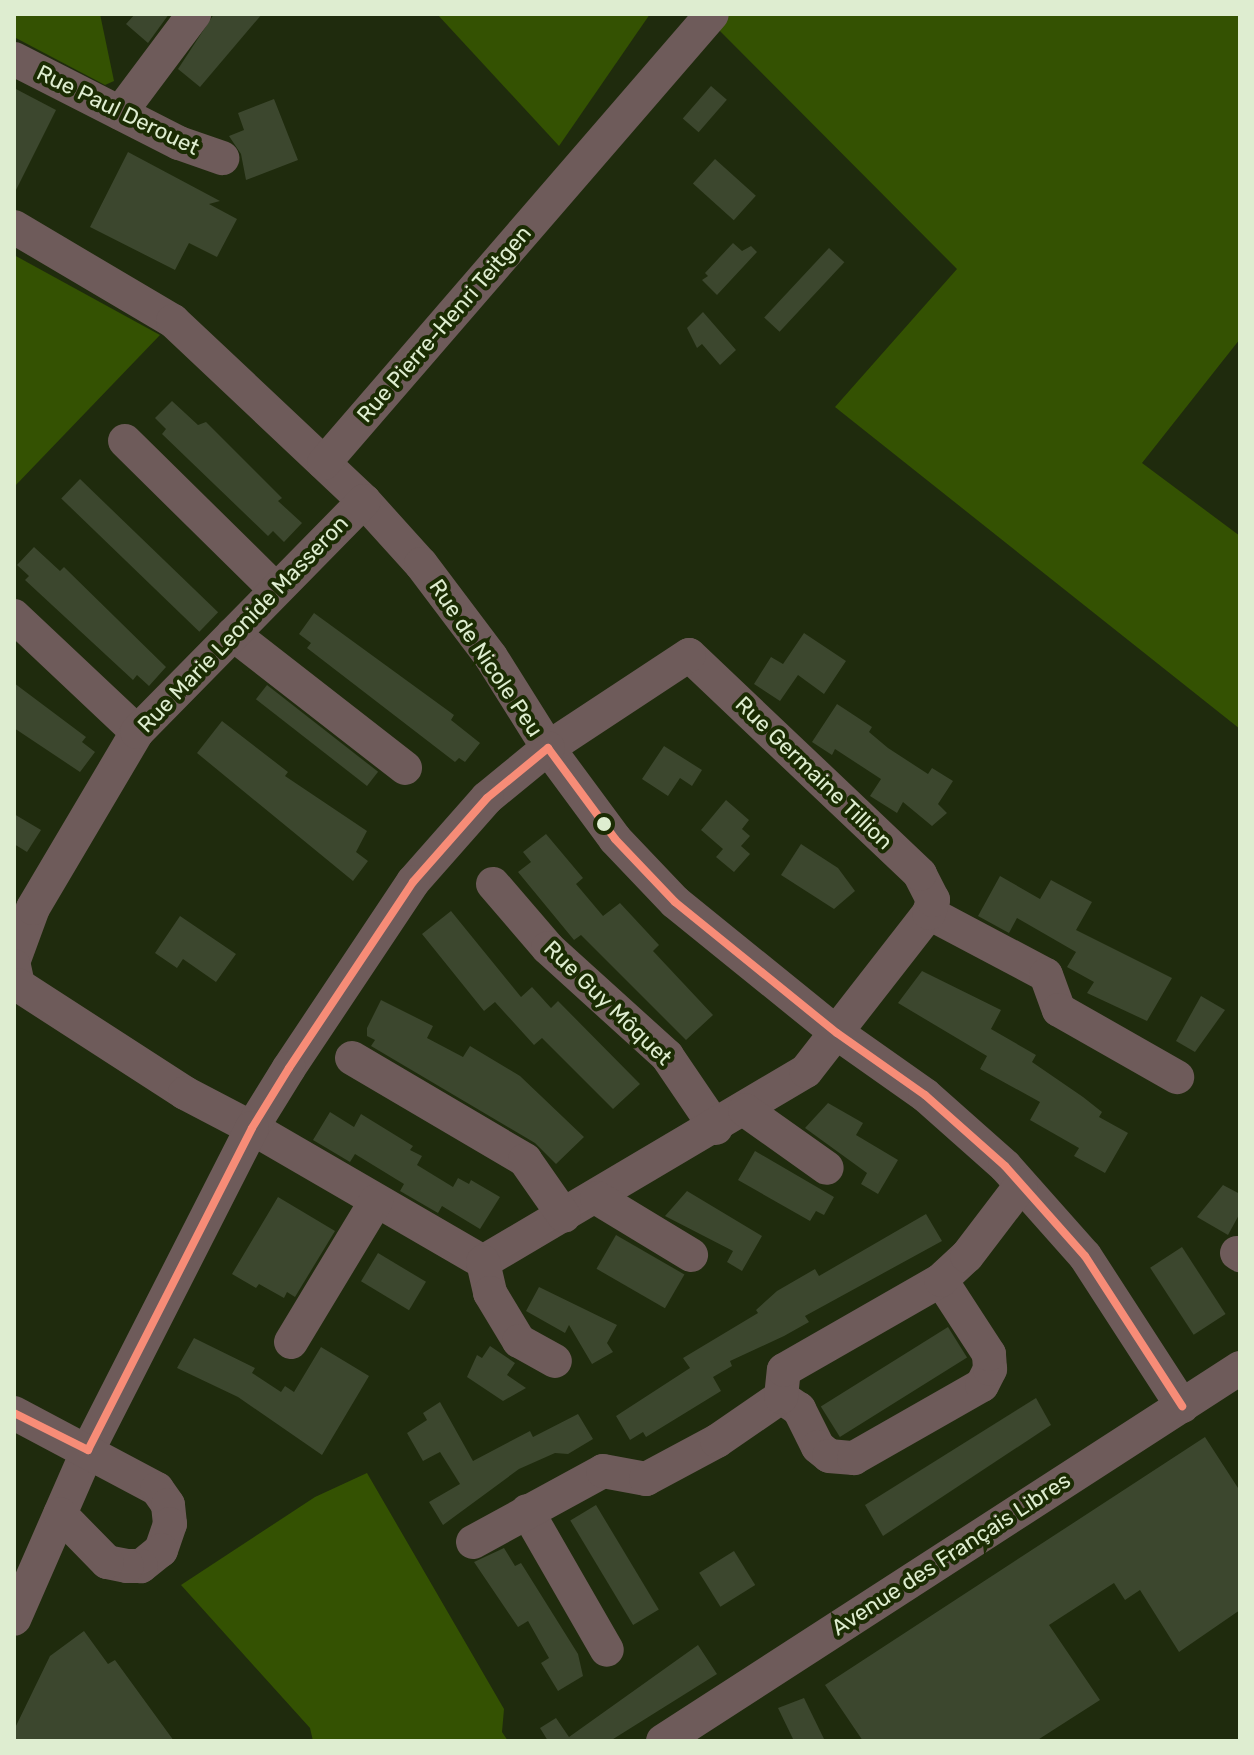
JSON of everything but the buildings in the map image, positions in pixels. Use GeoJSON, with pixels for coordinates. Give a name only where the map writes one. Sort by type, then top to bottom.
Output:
{"type":"FeatureCollection","features":[{"type":"Feature","properties":{"kind":"street"},"geometry":{"type":"LineString","coordinates":[[120,113],[154,60],[194,14]]}},
{"type":"Feature","properties":{"kind":"street","name":"Rue Pierre-Henri Teitgen"},"geometry":{"type":"LineString","coordinates":[[324,463],[712,14]]}},
{"type":"Feature","properties":{"kind":"street","name":"Rue Paul Derouet"},"geometry":{"type":"LineString","coordinates":[[14,59],[120,113],[222,158]]}},
{"type":"Feature","properties":{"kind":"street","name":"Rue de Nicole Peu"},"geometry":{"type":"LineString","coordinates":[[14,227],[173,321],[364,501],[421,564],[482,646],[548,748],[615,839],[675,902],[837,1033],[925,1095],[1021,1185],[1085,1256],[1182,1406]]}},
{"type":"Feature","properties":{"kind":"street"},"geometry":{"type":"LineString","coordinates":[[125,441],[274,588]]}},
{"type":"Feature","properties":{"kind":"street","name":"Rue Marie Leonide Masseron"},"geometry":{"type":"LineString","coordinates":[[252,1128],[185,1093],[18,985],[14,963],[24,902],[137,732],[274,588],[364,501]]}},
{"type":"Feature","properties":{"kind":"street"},"geometry":{"type":"LineString","coordinates":[[14,616],[137,732]]}},
{"type":"Feature","properties":{"kind":"street"},"geometry":{"type":"LineString","coordinates":[[233,634],[405,768]]}},
{"type":"Feature","properties":{"kind":"street","name":"Rue Germaine Tillion"},"geometry":{"type":"LineString","coordinates":[[548,748],[689,655],[920,874],[933,900],[929,913]]}},
{"type":"Feature","properties":{"kind":"street"},"geometry":{"type":"LineString","coordinates":[[14,1619],[88,1450],[252,1128],[413,882],[487,798],[548,748]]}},
{"type":"Feature","properties":{"kind":"street","name":"Rue Guy Môquet"},"geometry":{"type":"LineString","coordinates":[[493,884],[548,948],[667,1056],[716,1128]]}},
{"type":"Feature","properties":{"kind":"street"},"geometry":{"type":"LineString","coordinates":[[483,1262],[716,1128],[806,1071],[929,913],[1046,975],[1059,1010],[1177,1077]]}},
{"type":"Feature","properties":{"kind":"street"},"geometry":{"type":"LineString","coordinates":[[352,1058],[525,1160],[564,1216]]}},
{"type":"Feature","properties":{"kind":"street"},"geometry":{"type":"LineString","coordinates":[[745,1110],[827,1168]]}},
{"type":"Feature","properties":{"kind":"street"},"geometry":{"type":"LineString","coordinates":[[252,1128],[483,1262],[490,1293],[519,1341],[555,1361]]}},
{"type":"Feature","properties":{"kind":"street"},"geometry":{"type":"LineString","coordinates":[[473,1542],[603,1471],[646,1479],[717,1441],[781,1397],[784,1370],[941,1280],[967,1256],[1021,1185]]}},
{"type":"Feature","properties":{"kind":"street"},"geometry":{"type":"LineString","coordinates":[[597,1198],[691,1255]]}},
{"type":"Feature","properties":{"kind":"street"},"geometry":{"type":"LineString","coordinates":[[291,1342],[376,1201]]}},
{"type":"Feature","properties":{"kind":"street"},"geometry":{"type":"LineString","coordinates":[[781,1397],[799,1409],[818,1447],[829,1456],[854,1458],[982,1385],[990,1369],[989,1354],[941,1280]]}},
{"type":"Feature","properties":{"kind":"street","name":"Avenue des Français Libres"},"geometry":{"type":"LineString","coordinates":[[663,1741],[1240,1368]]}},
{"type":"Feature","properties":{"kind":"street"},"geometry":{"type":"LineString","coordinates":[[14,1413],[157,1489],[168,1505],[170,1524],[161,1550],[141,1566],[107,1562],[60,1514]]}},
{"type":"Feature","properties":{"kind":"street"},"geometry":{"type":"LineString","coordinates":[[527,1511],[607,1650]]}},
{"type":"Feature","properties":{"kind":"green space"},"geometry":{"type":"Polygon","coordinates":[[[14,14],[100,14],[114,81],[105,85],[14,37],[14,14]]]}},
{"type":"Feature","properties":{"kind":"green space"},"geometry":{"type":"Polygon","coordinates":[[[437,14],[650,14],[559,146],[437,14]]]}},
{"type":"Feature","properties":{"kind":"green space"},"geometry":{"type":"Polygon","coordinates":[[[703,14],[1240,14],[1240,339],[1142,463],[1240,536],[1240,729],[835,407],[957,269],[703,14]]]}},
{"type":"Feature","properties":{"kind":"green space"},"geometry":{"type":"Polygon","coordinates":[[[14,255],[160,335],[14,487],[14,255]]]}},
{"type":"Feature","properties":{"kind":"green space"},"geometry":{"type":"Polygon","coordinates":[[[367,1473],[504,1709],[502,1732],[508,1741],[313,1741],[310,1728],[181,1585],[315,1497],[367,1473]]]}},
{"type":"Feature","properties":{"kind":"transit line"},"geometry":{"type":"LineString","coordinates":[[548,748],[615,839],[675,902],[837,1033],[925,1095],[1005,1166],[1085,1256],[1182,1406]]}},
{"type":"Feature","properties":{"kind":"transit line"},"geometry":{"type":"LineString","coordinates":[[88,1450],[252,1128],[289,1068],[413,882],[487,798],[548,748]]}},
{"type":"Feature","properties":{"kind":"transit line"},"geometry":{"type":"LineString","coordinates":[[14,1413],[88,1450]]}}]}
